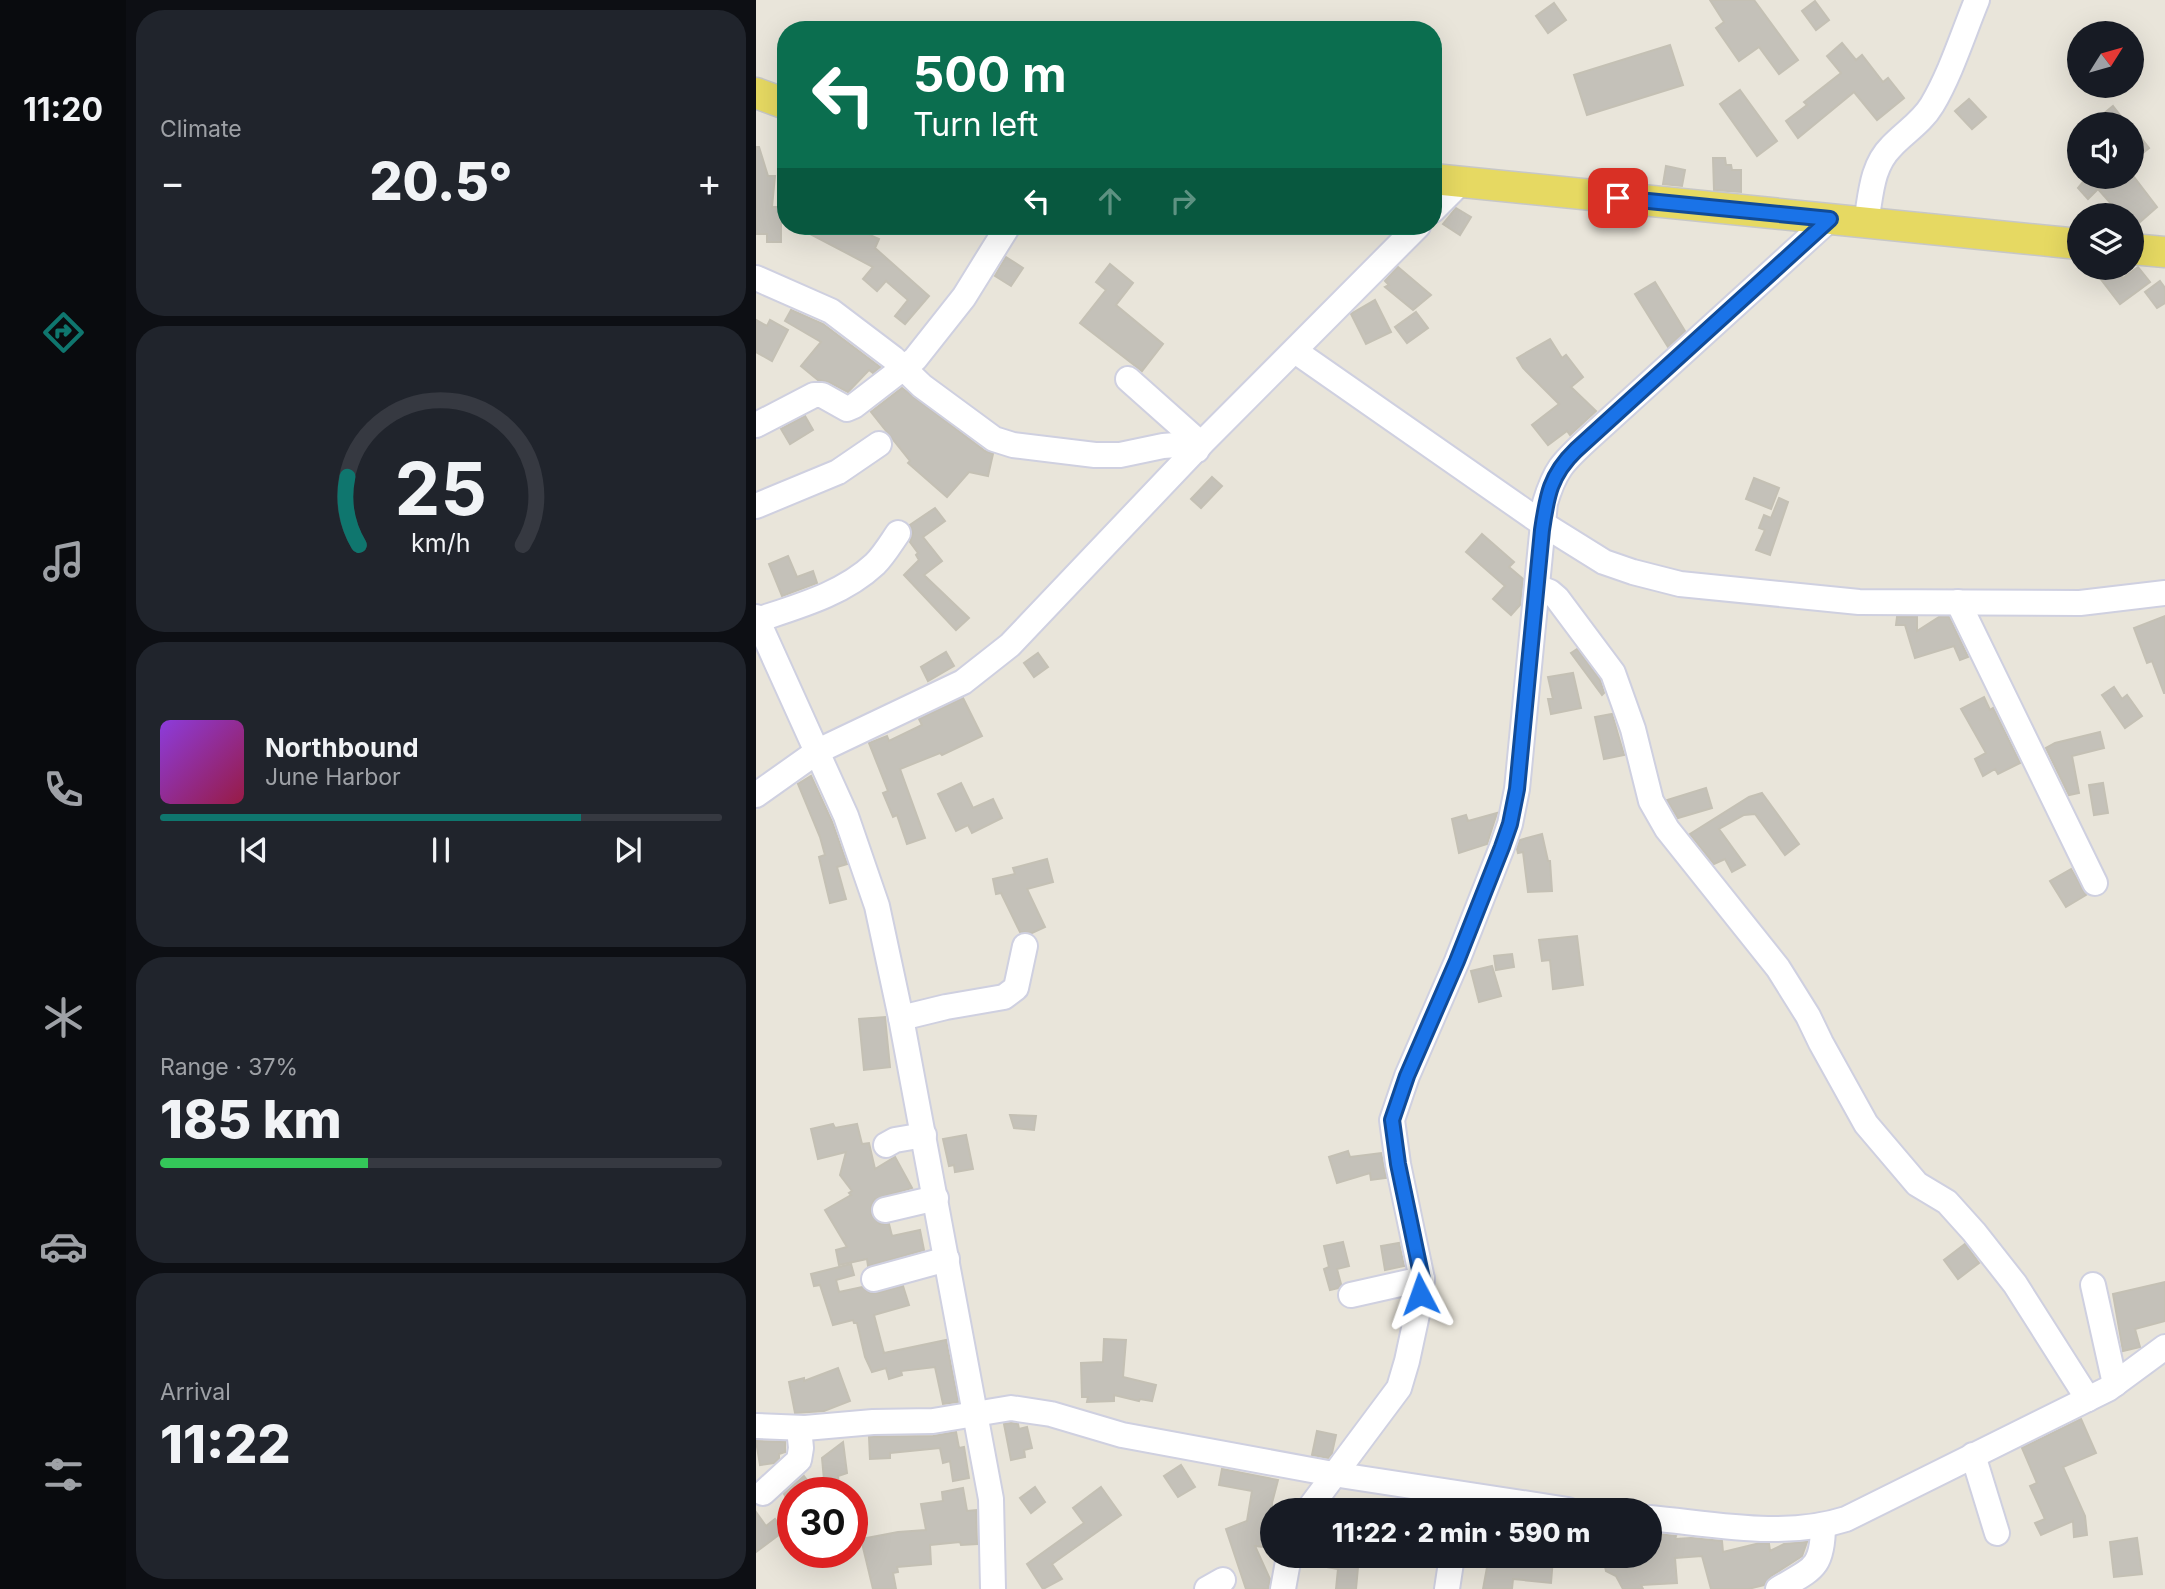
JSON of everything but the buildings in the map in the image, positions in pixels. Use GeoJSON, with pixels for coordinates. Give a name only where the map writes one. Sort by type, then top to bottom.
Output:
{"type":"FeatureCollection","features":[{"type":"Feature","properties":{"kind":"main road"},"geometry":{"type":"LineString","coordinates":[[756,93],[777,101]]}},
{"type":"Feature","properties":{"kind":"main road"},"geometry":{"type":"LineString","coordinates":[[1447,180],[2067,243]]}},
{"type":"Feature","properties":{"kind":"main road"},"geometry":{"type":"LineString","coordinates":[[2144,250],[2165,252]]}},
{"type":"Feature","properties":{"kind":"street"},"geometry":{"type":"LineString","coordinates":[[1866,222],[1879,161],[1923,118],[1934,102],[1977,0]]}},
{"type":"Feature","properties":{"kind":"street"},"geometry":{"type":"LineString","coordinates":[[1316,1498],[1399,1388],[1418,1310],[1422,1279],[1398,1164],[1392,1120],[1407,1076],[1457,961],[1510,824],[1517,789],[1545,503],[1553,478],[1564,461],[1830,219]]}},
{"type":"Feature","properties":{"kind":"street"},"geometry":{"type":"LineString","coordinates":[[756,425],[814,395],[822,395],[847,409],[854,406],[921,353],[964,298],[1002,235]]}},
{"type":"Feature","properties":{"kind":"street"},"geometry":{"type":"LineString","coordinates":[[756,795],[818,751],[963,682],[1010,645],[1199,447],[1410,235]]}},
{"type":"Feature","properties":{"kind":"street"},"geometry":{"type":"LineString","coordinates":[[756,278],[831,311],[994,439],[1013,445],[1095,455],[1120,455],[1189,443],[1199,447]]}},
{"type":"Feature","properties":{"kind":"street"},"geometry":{"type":"LineString","coordinates":[[1295,351],[1543,524],[1604,562],[1680,584],[1859,602],[2080,603],[2165,593]]}},
{"type":"Feature","properties":{"kind":"street"},"geometry":{"type":"LineString","coordinates":[[1128,379],[1199,447]]}},
{"type":"Feature","properties":{"kind":"street"},"geometry":{"type":"LineString","coordinates":[[756,506],[838,472],[879,444]]}},
{"type":"Feature","properties":{"kind":"street"},"geometry":{"type":"LineString","coordinates":[[898,533],[876,563],[849,584],[814,601],[757,619],[818,751],[862,858],[877,906],[924,1135],[991,1499],[993,1589]]}},
{"type":"Feature","properties":{"kind":"street"},"geometry":{"type":"LineString","coordinates":[[1536,587],[1557,598],[1609,665],[1625,702],[1645,782],[1657,811],[1684,851],[1778,968],[1808,1016],[1866,1124],[1917,1184],[1947,1202],[1982,1242],[2015,1284],[2088,1399]]}},
{"type":"Feature","properties":{"kind":"street"},"geometry":{"type":"LineString","coordinates":[[1958,602],[2095,883]]}},
{"type":"Feature","properties":{"kind":"street"},"geometry":{"type":"LineString","coordinates":[[901,1018],[1004,997],[1016,988],[1025,946]]}},
{"type":"Feature","properties":{"kind":"street"},"geometry":{"type":"LineString","coordinates":[[886,1145],[895,1140],[924,1135]]}},
{"type":"Feature","properties":{"kind":"street"},"geometry":{"type":"LineString","coordinates":[[885,1210],[936,1198]]}},
{"type":"Feature","properties":{"kind":"street"},"geometry":{"type":"LineString","coordinates":[[874,1279],[947,1259]]}},
{"type":"Feature","properties":{"kind":"street"},"geometry":{"type":"LineString","coordinates":[[1351,1294],[1422,1279]]}},
{"type":"Feature","properties":{"kind":"street"},"geometry":{"type":"LineString","coordinates":[[2093,1285],[2115,1384]]}},
{"type":"Feature","properties":{"kind":"street"},"geometry":{"type":"LineString","coordinates":[[1662,1519],[1791,1530],[1846,1518],[2088,1399],[2115,1384],[2165,1347]]}},
{"type":"Feature","properties":{"kind":"street"},"geometry":{"type":"LineString","coordinates":[[756,1426],[799,1428],[933,1420],[1011,1408],[1051,1414],[1122,1435],[1333,1474],[1444,1498]]}},
{"type":"Feature","properties":{"kind":"street"},"geometry":{"type":"LineString","coordinates":[[763,1493],[799,1460],[799,1428]]}},
{"type":"Feature","properties":{"kind":"street"},"geometry":{"type":"LineString","coordinates":[[1973,1455],[1997,1533]]}},
{"type":"Feature","properties":{"kind":"street"},"geometry":{"type":"LineString","coordinates":[[1778,1589],[1805,1573],[1818,1561],[1823,1548],[1823,1525]]}},
{"type":"Feature","properties":{"kind":"street"},"geometry":{"type":"LineString","coordinates":[[1283,1589],[1287,1568]]}},
{"type":"Feature","properties":{"kind":"street"},"geometry":{"type":"LineString","coordinates":[[1447,1589],[1450,1568]]}},
{"type":"Feature","properties":{"kind":"route"},"geometry":{"type":"LineString","coordinates":[[1420,1294],[1422,1279],[1398,1164],[1392,1120],[1407,1076],[1457,961],[1510,824],[1517,789],[1545,503],[1553,478],[1564,461],[1830,219],[1618,198]]}}]}
